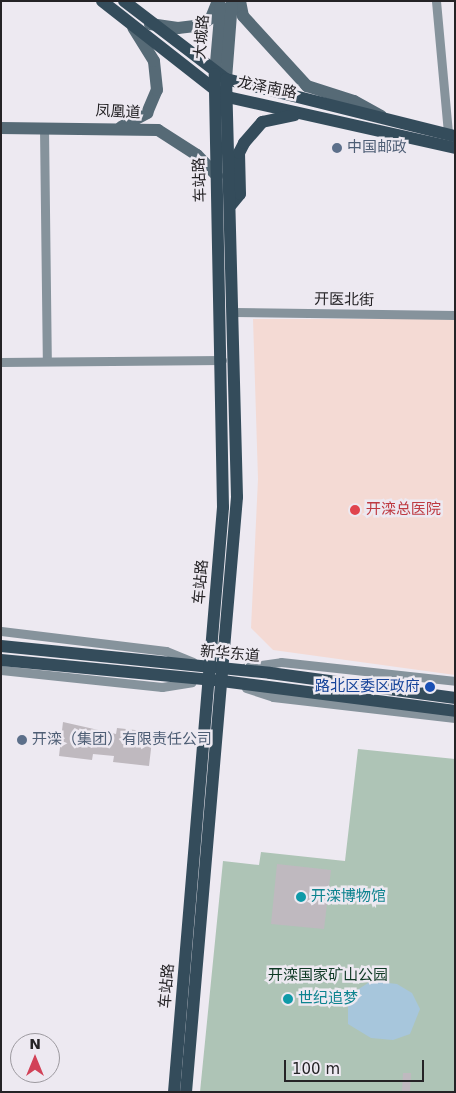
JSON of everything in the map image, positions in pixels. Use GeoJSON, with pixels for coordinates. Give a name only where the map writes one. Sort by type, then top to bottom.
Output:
{"type":"FeatureCollection","features":[{"type":"Feature","properties":{"kind":"main road","name":"龙泽南路"},"geometry":{"type":"LineString","coordinates":[[102,1],[132,28],[218,94],[315,113],[455,148]]}},
{"type":"Feature","properties":{"kind":"main road","name":"龙泽南路"},"geometry":{"type":"LineString","coordinates":[[124,1],[148,23],[220,77],[451,135]]}},
{"type":"Feature","properties":{"kind":"main road","name":"车站路"},"geometry":{"type":"LineString","coordinates":[[186,1092],[216,675],[223,507],[222,360],[217,176],[220,77]]}},
{"type":"Feature","properties":{"kind":"main road","name":"车站路"},"geometry":{"type":"LineString","coordinates":[[174,1092],[216,675],[237,497],[231,205],[218,94]]}},
{"type":"Feature","properties":{"kind":"main road"},"geometry":{"type":"LineString","coordinates":[[231,205],[240,194],[239,153],[252,132],[271,117],[315,113]]}},
{"type":"Feature","properties":{"kind":"main road","name":"新华东道"},"geometry":{"type":"LineString","coordinates":[[1,646],[216,675],[455,711]]}},
{"type":"Feature","properties":{"kind":"main road","name":"新华东道"},"geometry":{"type":"LineString","coordinates":[[1,660],[216,675],[455,698]]}},
{"type":"Feature","properties":{"kind":"street"},"geometry":{"type":"LineString","coordinates":[[148,23],[178,28],[202,25],[211,18],[219,1]]}},
{"type":"Feature","properties":{"kind":"street","name":"大城路"},"geometry":{"type":"LineString","coordinates":[[219,1],[220,77]]}},
{"type":"Feature","properties":{"kind":"street"},"geometry":{"type":"LineString","coordinates":[[220,77],[232,1]]}},
{"type":"Feature","properties":{"kind":"street"},"geometry":{"type":"LineString","coordinates":[[240,1],[243,16],[307,86],[354,101],[385,118]]}},
{"type":"Feature","properties":{"kind":"street"},"geometry":{"type":"LineString","coordinates":[[436,1],[451,135]]}},
{"type":"Feature","properties":{"kind":"street"},"geometry":{"type":"LineString","coordinates":[[120,127],[146,113],[158,77],[154,61],[132,28]]}},
{"type":"Feature","properties":{"kind":"street","name":"凤凰道"},"geometry":{"type":"LineString","coordinates":[[1,128],[120,127],[170,134],[217,176]]}},
{"type":"Feature","properties":{"kind":"street"},"geometry":{"type":"LineString","coordinates":[[44,128],[47,361]]}},
{"type":"Feature","properties":{"kind":"street","name":"开医北街"},"geometry":{"type":"LineString","coordinates":[[234,312],[455,315]]}},
{"type":"Feature","properties":{"kind":"street"},"geometry":{"type":"LineString","coordinates":[[1,362],[222,360]]}},
{"type":"Feature","properties":{"kind":"street"},"geometry":{"type":"LineString","coordinates":[[1,631],[166,651],[216,675],[273,697],[455,718]]}},
{"type":"Feature","properties":{"kind":"street"},"geometry":{"type":"LineString","coordinates":[[1,670],[162,686],[281,662],[455,681]]}},
{"type":"Feature","properties":{"kind":"shaded area","name":"开滦总医院"},"geometry":{"type":"Polygon","coordinates":[[[253,319],[455,319],[455,675],[273,650],[251,628],[258,479],[253,319]]]}},
{"type":"Feature","properties":{"kind":"green space","name":"开滦国家矿山公园"},"geometry":{"type":"Polygon","coordinates":[[[358,749],[455,759],[455,1092],[200,1092],[223,861],[259,865],[261,852],[345,861],[358,749]]]}},
{"type":"Feature","properties":{"kind":"water"},"geometry":{"type":"Polygon","coordinates":[[[371,981],[397,984],[412,993],[420,1009],[410,1034],[393,1040],[371,1038],[348,1024],[348,996],[371,981]]]}},
{"type":"Feature","properties":{"kind":"building"},"geometry":{"type":"Polygon","coordinates":[[[63,722],[116,734],[117,728],[153,732],[149,766],[113,762],[114,756],[93,754],[92,760],[59,756],[63,722]]]}},
{"type":"Feature","properties":{"kind":"building","name":"开滦博物馆"},"geometry":{"type":"Polygon","coordinates":[[[277,864],[331,870],[324,929],[271,924],[277,864]]]}},
{"type":"Feature","properties":{"kind":"building"},"geometry":{"type":"Polygon","coordinates":[[[403,1073],[411,1073],[410,1092],[402,1091],[403,1073]]]}},
{"type":"Feature","properties":{"kind":"place","name":"中国邮政"},"geometry":{"type":"Point","coordinates":[337,148]}},
{"type":"Feature","properties":{"kind":"place","name":"开滦总医院"},"geometry":{"type":"Point","coordinates":[355,510]}},
{"type":"Feature","properties":{"kind":"place","name":"路北区委区政府"},"geometry":{"type":"Point","coordinates":[430,687]}},
{"type":"Feature","properties":{"kind":"place","name":"开滦（集团）有限责任公司"},"geometry":{"type":"Point","coordinates":[22,740]}},
{"type":"Feature","properties":{"kind":"place","name":"开滦博物馆"},"geometry":{"type":"Point","coordinates":[301,897]}},
{"type":"Feature","properties":{"kind":"place","name":"世纪追梦"},"geometry":{"type":"Point","coordinates":[288,999]}}]}
